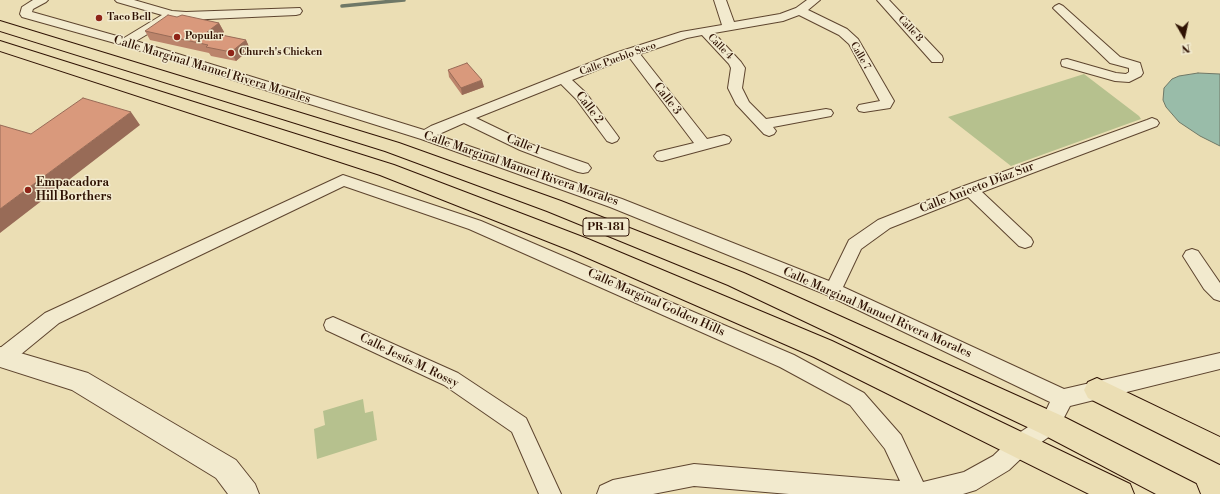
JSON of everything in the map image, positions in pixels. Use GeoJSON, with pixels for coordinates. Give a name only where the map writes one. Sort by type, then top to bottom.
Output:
{"type":"FeatureCollection","features":[{"type":"Feature","properties":{"kind":"main road","name":"PR-181"},"geometry":{"type":"LineString","coordinates":[[0,26],[392,147],[554,206],[736,279],[1050,424],[1186,494]]}},
{"type":"Feature","properties":{"kind":"main road","name":"PR-181"},"geometry":{"type":"LineString","coordinates":[[0,46],[387,170],[580,245],[823,349],[1021,444],[1120,494]]}},
{"type":"Feature","properties":{"kind":"main road"},"geometry":{"type":"LineString","coordinates":[[1097,390],[1220,451]]}},
{"type":"Feature","properties":{"kind":"street","name":"Calle Marginal Manuel Rivera Morales"},"geometry":{"type":"LineString","coordinates":[[42,0],[28,7],[26,14],[126,42],[426,136],[616,203],[834,290],[1063,398]]}},
{"type":"Feature","properties":{"kind":"street"},"geometry":{"type":"LineString","coordinates":[[121,0],[171,14],[186,16],[296,11]]}},
{"type":"Feature","properties":{"kind":"street"},"geometry":{"type":"LineString","coordinates":[[720,0],[729,27]]}},
{"type":"Feature","properties":{"kind":"street","name":"Calle Pueblo Seco"},"geometry":{"type":"LineString","coordinates":[[426,136],[436,129],[632,52],[685,35],[765,21],[800,11],[814,0]]}},
{"type":"Feature","properties":{"kind":"street","name":"Calle 8"},"geometry":{"type":"LineString","coordinates":[[883,0],[937,59]]}},
{"type":"Feature","properties":{"kind":"street"},"geometry":{"type":"LineString","coordinates":[[1059,8],[1115,60],[1135,66],[1136,73],[1129,78],[1115,77],[1067,63]]}},
{"type":"Feature","properties":{"kind":"street","name":"Calle 7"},"geometry":{"type":"LineString","coordinates":[[800,11],[843,32],[854,42],[887,101],[885,105],[864,108]]}},
{"type":"Feature","properties":{"kind":"street"},"geometry":{"type":"LineString","coordinates":[[126,42],[171,14]]}},
{"type":"Feature","properties":{"kind":"street","name":"Calle 4"},"geometry":{"type":"LineString","coordinates":[[705,31],[735,62],[738,68],[735,88],[743,104],[766,127],[826,113]]}},
{"type":"Feature","properties":{"kind":"street","name":"Calle 3"},"geometry":{"type":"LineString","coordinates":[[632,52],[703,144]]}},
{"type":"Feature","properties":{"kind":"street","name":"Calle 2"},"geometry":{"type":"LineString","coordinates":[[563,79],[581,96],[612,138]]}},
{"type":"Feature","properties":{"kind":"street","name":"Calle 1"},"geometry":{"type":"LineString","coordinates":[[466,118],[475,124],[525,147],[583,168]]}},
{"type":"Feature","properties":{"kind":"street","name":"Calle Aniceto Díaz Sur"},"geometry":{"type":"LineString","coordinates":[[834,290],[855,245],[884,224],[970,190],[1152,123]]}},
{"type":"Feature","properties":{"kind":"street"},"geometry":{"type":"LineString","coordinates":[[662,156],[703,144],[724,140]]}},
{"type":"Feature","properties":{"kind":"street","name":"Calle Marginal Golden Hills"},"geometry":{"type":"LineString","coordinates":[[1,357],[52,318],[343,180],[475,225],[794,365],[857,399],[893,442],[917,494]]}},
{"type":"Feature","properties":{"kind":"street"},"geometry":{"type":"LineString","coordinates":[[970,190],[1025,242]]}},
{"type":"Feature","properties":{"kind":"street"},"geometry":{"type":"LineString","coordinates":[[1192,256],[1210,284],[1220,294]]}},
{"type":"Feature","properties":{"kind":"street","name":"Calle Jesús M. Rossy"},"geometry":{"type":"LineString","coordinates":[[333,325],[451,379],[519,425],[550,494]]}},
{"type":"Feature","properties":{"kind":"street"},"geometry":{"type":"LineString","coordinates":[[1,357],[79,381],[226,469],[245,494]]}},
{"type":"Feature","properties":{"kind":"street"},"geometry":{"type":"LineString","coordinates":[[608,494],[614,491],[694,475],[917,494],[968,482],[1001,463],[1021,444],[1050,424],[1063,398],[1220,361]]}},
{"type":"Feature","properties":{"kind":"shaded area"},"geometry":{"type":"Polygon","coordinates":[[[1198,73],[1220,74],[1220,146],[1200,136],[1179,122],[1166,107],[1163,100],[1164,88],[1172,79],[1179,76],[1198,73]]]}},
{"type":"Feature","properties":{"kind":"shaded area"},"geometry":{"type":"Polygon","coordinates":[[[1084,74],[1141,119],[1011,166],[948,117],[1084,74]]]}},
{"type":"Feature","properties":{"kind":"shaded area"},"geometry":{"type":"Polygon","coordinates":[[[363,399],[365,413],[373,411],[377,440],[317,459],[314,429],[325,425],[323,411],[363,399]]]}},
{"type":"Feature","properties":{"kind":"building"},"geometry":{"type":"Polygon","coordinates":[[[168,15],[177,17],[182,15],[219,23],[207,32],[246,40],[231,52],[206,47],[208,45],[145,31],[168,15]]]}},
{"type":"Feature","properties":{"kind":"building"},"geometry":{"type":"Polygon","coordinates":[[[467,63],[482,80],[461,88],[448,70],[467,63]]]}},
{"type":"Feature","properties":{"kind":"building"},"geometry":{"type":"Polygon","coordinates":[[[83,98],[131,112],[0,209],[0,125],[31,134],[83,98]]]}},
{"type":"Feature","properties":{"kind":"waterway"},"geometry":{"type":"LineString","coordinates":[[342,6],[404,0]]}},
{"type":"Feature","properties":{"kind":"place","name":"Taco Bell"},"geometry":{"type":"Point","coordinates":[99,18]}},
{"type":"Feature","properties":{"kind":"place","name":"Popular"},"geometry":{"type":"Point","coordinates":[177,37]}},
{"type":"Feature","properties":{"kind":"place","name":"Church's Chicken"},"geometry":{"type":"Point","coordinates":[231,53]}},
{"type":"Feature","properties":{"kind":"place","name":"Empacadora Hill Borthers"},"geometry":{"type":"Point","coordinates":[28,190]}}]}
